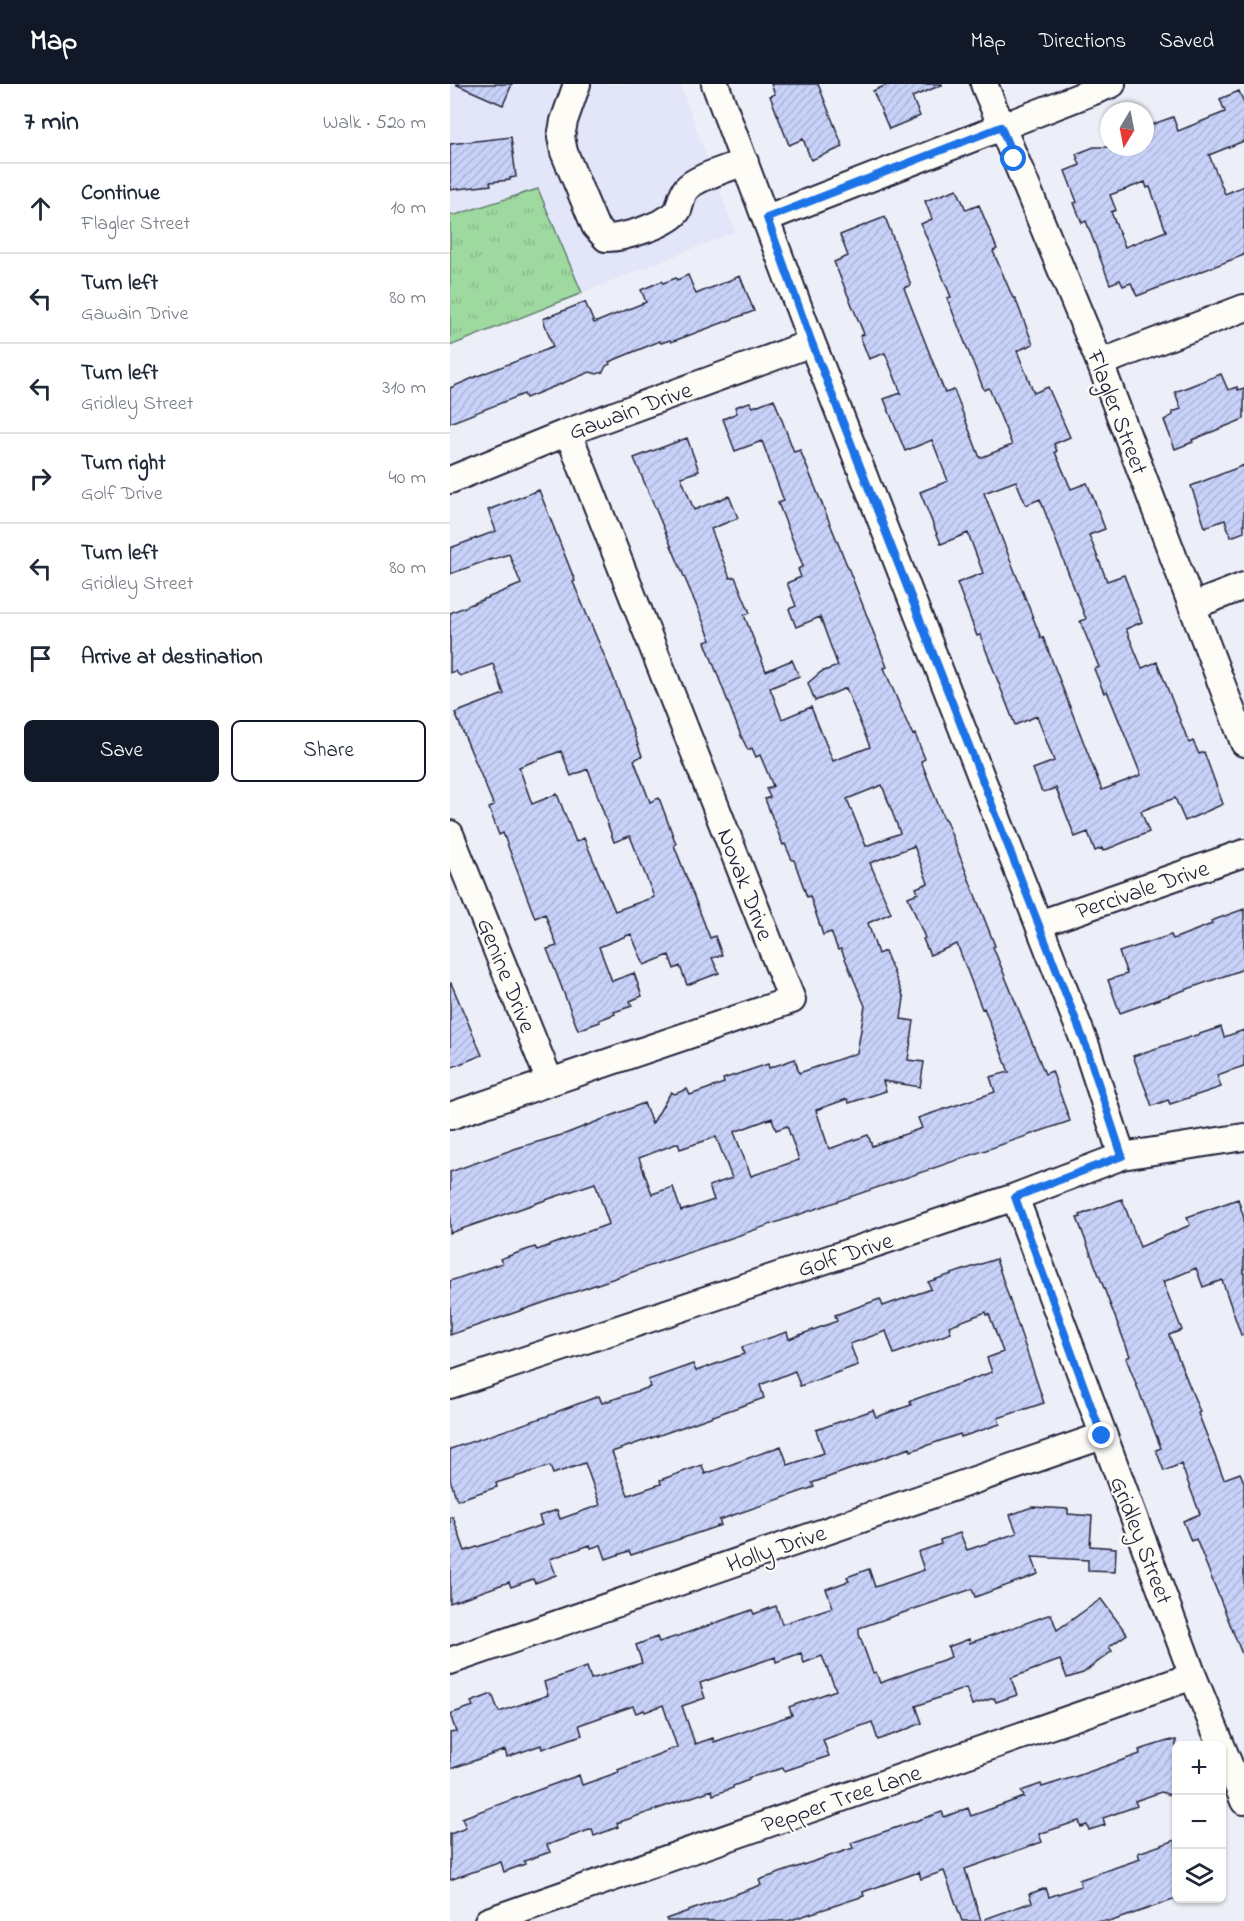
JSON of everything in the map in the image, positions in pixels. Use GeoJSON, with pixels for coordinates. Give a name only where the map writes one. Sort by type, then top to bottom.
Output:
{"type":"FeatureCollection","features":[{"type":"Feature","properties":{"kind":"street"},"geometry":{"type":"LineString","coordinates":[[577,84],[561,137],[564,152],[595,226],[606,238],[617,238],[669,219],[677,211],[686,189],[695,182],[745,162]]}},
{"type":"Feature","properties":{"kind":"street"},"geometry":{"type":"LineString","coordinates":[[715,84],[812,343],[1086,1046],[1122,1156]]}},
{"type":"Feature","properties":{"kind":"street","name":"Flagler Street"},"geometry":{"type":"LineString","coordinates":[[984,84],[1101,363],[1244,743]]}},
{"type":"Feature","properties":{"kind":"street"},"geometry":{"type":"LineString","coordinates":[[767,218],[1112,84]]}},
{"type":"Feature","properties":{"kind":"street"},"geometry":{"type":"LineString","coordinates":[[1101,363],[1244,308]]}},
{"type":"Feature","properties":{"kind":"street","name":"Gawain Drive"},"geometry":{"type":"LineString","coordinates":[[450,480],[568,432],[812,343]]}},
{"type":"Feature","properties":{"kind":"street","name":"Novak Drive"},"geometry":{"type":"LineString","coordinates":[[450,1116],[792,1000],[568,432]]}},
{"type":"Feature","properties":{"kind":"street"},"geometry":{"type":"LineString","coordinates":[[1193,606],[1244,586]]}},
{"type":"Feature","properties":{"kind":"street","name":"Genine Drive"},"geometry":{"type":"LineString","coordinates":[[450,834],[550,1082]]}},
{"type":"Feature","properties":{"kind":"street","name":"Percivale Drive"},"geometry":{"type":"LineString","coordinates":[[1039,924],[1244,853]]}},
{"type":"Feature","properties":{"kind":"street","name":"Golf Drive"},"geometry":{"type":"LineString","coordinates":[[450,1385],[1015,1197],[1122,1156],[1244,1137]]}},
{"type":"Feature","properties":{"kind":"street","name":"Gridley Street"},"geometry":{"type":"LineString","coordinates":[[1015,1197],[1102,1436],[1193,1676],[1244,1801]]}},
{"type":"Feature","properties":{"kind":"street","name":"Holly Drive"},"geometry":{"type":"LineString","coordinates":[[450,1661],[1102,1436]]}},
{"type":"Feature","properties":{"kind":"street","name":"Pepper Tree Lane"},"geometry":{"type":"LineString","coordinates":[[488,1921],[1193,1676]]}},
{"type":"Feature","properties":{"kind":"shaded area"},"geometry":{"type":"Polygon","coordinates":[[[450,84],[680,84],[735,232],[450,346],[450,84]]]}},
{"type":"Feature","properties":{"kind":"green space"},"geometry":{"type":"Polygon","coordinates":[[[538,189],[582,293],[450,346],[450,214],[455,215],[538,189]]]}},
{"type":"Feature","properties":{"kind":"building"},"geometry":{"type":"Polygon","coordinates":[[[455,84],[512,84],[503,105],[455,84]]]}},
{"type":"Feature","properties":{"kind":"building"},"geometry":{"type":"Polygon","coordinates":[[[771,84],[818,84],[843,147],[811,160],[803,139],[789,145],[770,96],[775,94],[771,84]]]}},
{"type":"Feature","properties":{"kind":"building"},"geometry":{"type":"Polygon","coordinates":[[[889,84],[942,85],[912,97],[920,116],[889,129],[873,91],[889,84]]]}},
{"type":"Feature","properties":{"kind":"building"},"geometry":{"type":"Polygon","coordinates":[[[1239,91],[1244,103],[1244,141],[1209,155],[1225,194],[1244,186],[1244,255],[1137,296],[1131,283],[1123,286],[1120,280],[1110,284],[1086,221],[1082,223],[1074,203],[1077,202],[1065,171],[1080,165],[1076,154],[1100,147],[1100,156],[1154,156],[1154,124],[1173,117],[1178,131],[1225,112],[1220,99],[1239,91]],[[1145,182],[1110,195],[1116,210],[1111,212],[1125,247],[1166,231],[1150,187],[1147,188],[1145,182]]]}},
{"type":"Feature","properties":{"kind":"building"},"geometry":{"type":"Polygon","coordinates":[[[511,137],[516,177],[510,180],[490,182],[491,185],[450,190],[450,144],[511,137]]]}},
{"type":"Feature","properties":{"kind":"building"},"geometry":{"type":"Polygon","coordinates":[[[957,189],[966,210],[979,205],[997,249],[993,251],[1033,344],[1017,351],[1034,393],[1048,387],[1070,437],[1054,444],[1057,451],[1055,452],[1071,489],[1087,483],[1105,529],[1089,535],[1107,581],[1124,575],[1142,622],[1126,629],[1142,668],[1157,662],[1189,743],[1193,741],[1199,754],[1204,752],[1223,804],[1185,821],[1175,798],[1141,811],[1149,832],[1103,851],[1102,848],[1095,851],[1088,832],[1075,837],[1056,788],[1044,792],[1041,790],[1033,769],[1054,761],[1037,716],[1015,725],[957,583],[983,573],[968,533],[941,544],[920,492],[948,481],[932,440],[905,451],[884,399],[901,393],[885,353],[869,359],[860,336],[864,334],[834,262],[848,256],[840,235],[885,217],[911,285],[904,288],[945,393],[954,390],[980,458],[1012,445],[989,388],[984,390],[947,298],[951,297],[921,224],[932,219],[925,201],[957,189]],[[1016,481],[984,493],[1102,790],[1141,775],[1107,691],[1104,693],[1094,669],[1099,667],[1080,621],[1086,619],[1040,499],[1026,505],[1016,481]]]}},
{"type":"Feature","properties":{"kind":"building"},"geometry":{"type":"Polygon","coordinates":[[[688,275],[696,294],[740,276],[754,311],[671,342],[670,340],[661,343],[660,341],[609,362],[610,364],[603,372],[597,374],[590,372],[526,398],[524,394],[450,423],[450,388],[553,347],[543,319],[585,302],[594,323],[646,302],[641,290],[662,281],[663,283],[676,278],[677,280],[688,275]]]}},
{"type":"Feature","properties":{"kind":"building"},"geometry":{"type":"Polygon","coordinates":[[[1221,374],[1228,390],[1237,387],[1238,390],[1244,388],[1244,419],[1175,449],[1164,420],[1173,415],[1172,412],[1181,409],[1175,392],[1221,374]]]}},
{"type":"Feature","properties":{"kind":"building"},"geometry":{"type":"Polygon","coordinates":[[[774,399],[794,452],[800,450],[887,667],[884,668],[925,759],[921,761],[995,946],[993,947],[1045,1074],[1052,1071],[1070,1121],[450,1335],[450,1281],[502,1263],[500,1259],[535,1247],[537,1250],[609,1224],[595,1183],[450,1233],[450,1172],[565,1134],[644,1103],[652,1124],[671,1092],[675,1094],[687,1089],[690,1095],[724,1083],[723,1079],[768,1064],[769,1068],[795,1059],[799,1073],[857,1053],[865,1006],[841,949],[838,950],[831,932],[823,935],[810,896],[807,897],[794,860],[785,844],[783,845],[765,799],[770,797],[766,789],[773,786],[760,755],[756,757],[752,748],[748,750],[741,736],[705,642],[711,640],[634,458],[687,438],[699,471],[681,477],[694,510],[729,496],[738,518],[711,529],[730,578],[735,577],[750,613],[744,615],[766,671],[792,660],[799,676],[770,688],[782,719],[811,707],[833,761],[870,747],[846,688],[815,701],[808,683],[821,672],[838,666],[820,617],[796,627],[789,609],[796,606],[787,583],[801,577],[798,569],[803,566],[778,503],[784,501],[762,441],[735,451],[723,419],[737,413],[735,407],[750,402],[753,407],[774,399]],[[882,785],[847,799],[866,846],[900,833],[882,785]],[[914,846],[870,863],[891,913],[868,923],[878,954],[885,951],[904,998],[901,1019],[914,1021],[908,1060],[924,1062],[920,1087],[883,1081],[886,1091],[849,1103],[847,1099],[816,1110],[829,1149],[868,1135],[872,1146],[922,1128],[918,1118],[995,1092],[990,1077],[1009,1072],[957,944],[930,955],[923,939],[925,938],[908,897],[918,893],[916,888],[928,883],[914,846]],[[772,1118],[734,1132],[751,1176],[799,1160],[787,1126],[776,1130],[772,1118]],[[716,1137],[680,1149],[678,1143],[639,1158],[652,1194],[673,1187],[681,1211],[714,1200],[709,1186],[732,1178],[716,1137]]]}},
{"type":"Feature","properties":{"kind":"building"},"geometry":{"type":"Polygon","coordinates":[[[1244,465],[1244,532],[1231,537],[1225,520],[1205,527],[1191,486],[1244,465]]]}},
{"type":"Feature","properties":{"kind":"building"},"geometry":{"type":"Polygon","coordinates":[[[539,490],[575,581],[573,582],[613,676],[642,756],[634,760],[650,802],[659,798],[676,844],[674,845],[710,938],[715,936],[722,955],[712,958],[719,973],[687,985],[680,966],[674,969],[669,955],[644,965],[631,934],[599,947],[612,981],[634,973],[642,996],[630,1001],[632,1006],[614,1012],[615,1014],[599,1020],[600,1022],[578,1030],[547,949],[557,946],[545,914],[535,918],[503,833],[499,835],[489,808],[494,806],[455,713],[504,694],[493,664],[460,676],[455,671],[450,673],[450,613],[521,584],[509,554],[450,574],[450,548],[496,531],[488,510],[539,490]],[[561,751],[519,767],[532,804],[557,794],[576,842],[584,838],[615,911],[654,897],[630,836],[614,842],[588,769],[571,776],[561,751]]]}},
{"type":"Feature","properties":{"kind":"building"},"geometry":{"type":"Polygon","coordinates":[[[1244,909],[1244,969],[1120,1013],[1108,980],[1127,974],[1119,952],[1171,935],[1173,939],[1244,909]]]}},
{"type":"Feature","properties":{"kind":"building"},"geometry":{"type":"Polygon","coordinates":[[[450,984],[482,1055],[450,1068],[450,984]]]}},
{"type":"Feature","properties":{"kind":"building"},"geometry":{"type":"Polygon","coordinates":[[[1221,1027],[1224,1037],[1244,1030],[1244,1066],[1217,1075],[1221,1087],[1170,1104],[1168,1100],[1152,1106],[1133,1056],[1221,1027]]]}},
{"type":"Feature","properties":{"kind":"building"},"geometry":{"type":"Polygon","coordinates":[[[1122,1199],[1140,1247],[1190,1225],[1187,1217],[1238,1199],[1244,1218],[1244,1335],[1241,1335],[1222,1280],[1203,1287],[1196,1268],[1163,1282],[1182,1330],[1169,1335],[1224,1479],[1240,1473],[1244,1482],[1244,1659],[1196,1539],[1191,1541],[1183,1521],[1200,1514],[1181,1464],[1164,1471],[1156,1450],[1161,1448],[1126,1358],[1130,1356],[1077,1218],[1122,1199]]]}},
{"type":"Feature","properties":{"kind":"building"},"geometry":{"type":"Polygon","coordinates":[[[996,1259],[1044,1403],[998,1418],[1000,1424],[961,1437],[960,1434],[911,1451],[910,1448],[812,1483],[814,1487],[719,1520],[721,1525],[680,1539],[631,1555],[629,1551],[606,1559],[601,1545],[591,1548],[590,1545],[550,1559],[556,1575],[535,1583],[533,1579],[511,1587],[509,1582],[450,1603],[450,1517],[453,1517],[465,1551],[542,1525],[539,1516],[557,1510],[560,1519],[600,1505],[585,1463],[553,1474],[550,1466],[496,1483],[497,1487],[457,1500],[450,1479],[450,1449],[599,1396],[602,1403],[650,1387],[648,1380],[693,1364],[696,1371],[744,1354],[742,1347],[787,1332],[789,1339],[837,1321],[835,1315],[880,1299],[883,1306],[931,1289],[928,1282],[996,1259]],[[986,1312],[949,1326],[951,1333],[894,1354],[886,1331],[850,1344],[858,1365],[800,1386],[795,1371],[760,1385],[764,1398],[612,1452],[628,1495],[661,1484],[660,1480],[702,1465],[705,1474],[781,1446],[788,1465],[824,1453],[816,1430],[873,1410],[876,1417],[911,1405],[910,1401],[992,1372],[987,1358],[1003,1352],[989,1314],[987,1315],[986,1312]]]}},
{"type":"Feature","properties":{"kind":"building"},"geometry":{"type":"Polygon","coordinates":[[[1032,1507],[1068,1509],[1068,1514],[1092,1516],[1090,1546],[1116,1548],[1115,1572],[1088,1571],[1088,1560],[1032,1557],[1038,1574],[975,1597],[972,1589],[859,1628],[873,1673],[876,1672],[880,1683],[951,1657],[948,1647],[969,1639],[970,1643],[1051,1614],[1057,1630],[1101,1599],[1127,1634],[1109,1647],[1112,1651],[1083,1673],[1067,1678],[1060,1660],[1011,1678],[1017,1695],[996,1702],[994,1698],[972,1705],[966,1688],[916,1706],[922,1723],[900,1732],[878,1740],[872,1722],[823,1740],[829,1756],[784,1771],[783,1768],[748,1778],[749,1780],[733,1788],[713,1795],[712,1790],[617,1823],[618,1827],[594,1836],[592,1829],[547,1845],[550,1852],[524,1861],[525,1864],[504,1872],[501,1862],[450,1880],[450,1834],[466,1828],[462,1818],[579,1775],[582,1785],[677,1747],[663,1705],[636,1713],[633,1706],[579,1725],[582,1735],[542,1749],[541,1745],[507,1757],[505,1750],[450,1769],[450,1733],[456,1732],[450,1714],[473,1706],[471,1702],[492,1694],[499,1712],[548,1695],[544,1682],[587,1667],[591,1679],[642,1663],[636,1645],[657,1637],[659,1642],[752,1610],[754,1614],[776,1606],[782,1624],[833,1607],[826,1589],[849,1581],[847,1577],[869,1569],[875,1587],[924,1570],[918,1552],[941,1544],[940,1540],[960,1533],[967,1550],[1017,1533],[1010,1515],[1032,1507]],[[801,1653],[776,1662],[775,1657],[700,1683],[705,1698],[682,1706],[695,1744],[713,1738],[714,1742],[792,1715],[789,1707],[836,1690],[822,1656],[804,1663],[801,1653]]]}},
{"type":"Feature","properties":{"kind":"building"},"geometry":{"type":"Polygon","coordinates":[[[1171,1740],[1176,1740],[1172,1741],[1172,1796],[1161,1792],[1135,1801],[1137,1806],[1103,1818],[1105,1825],[1089,1830],[1087,1825],[1081,1827],[1079,1821],[1039,1834],[1042,1842],[965,1869],[981,1921],[962,1921],[944,1871],[921,1879],[919,1872],[863,1892],[864,1896],[788,1921],[667,1921],[666,1919],[761,1885],[759,1880],[853,1848],[851,1843],[942,1812],[944,1817],[968,1808],[971,1816],[1024,1797],[1021,1791],[1077,1776],[1140,1754],[1139,1750],[1171,1740]]]}},
{"type":"Feature","properties":{"kind":"building"},"geometry":{"type":"Polygon","coordinates":[[[1172,1841],[1172,1900],[1112,1921],[985,1921],[985,1919],[1032,1902],[1029,1894],[1046,1888],[1049,1897],[1081,1886],[1079,1880],[1140,1859],[1138,1853],[1172,1841]]]}},
{"type":"Feature","properties":{"kind":"route"},"geometry":{"type":"LineString","coordinates":[[1014,159],[1001,127],[767,218],[812,343],[1086,1046],[1122,1156],[1015,1197],[1102,1436]]}}]}
